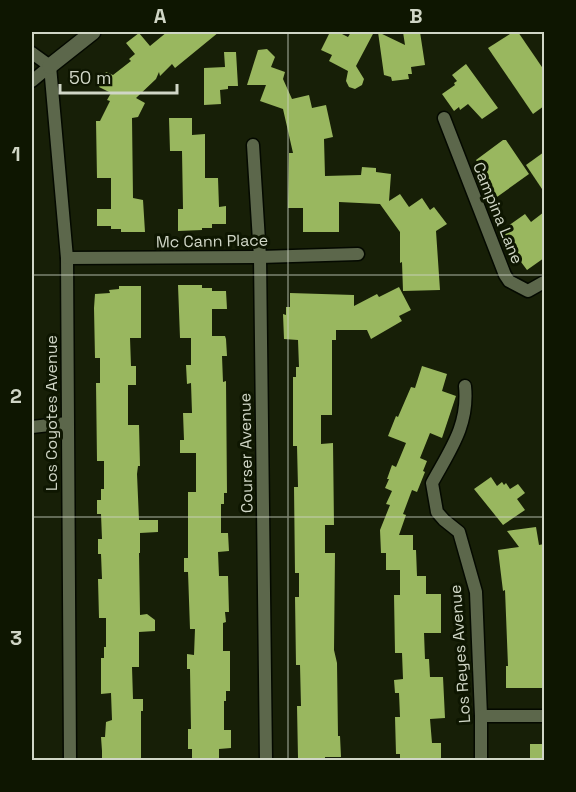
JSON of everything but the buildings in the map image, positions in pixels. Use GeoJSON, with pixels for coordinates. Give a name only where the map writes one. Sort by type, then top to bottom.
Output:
{"type":"FeatureCollection","features":[{"type":"Feature","properties":{"kind":"street"},"geometry":{"type":"LineString","coordinates":[[32,81],[93,32]]}},
{"type":"Feature","properties":{"kind":"street"},"geometry":{"type":"LineString","coordinates":[[32,53],[50,66]]}},
{"type":"Feature","properties":{"kind":"street","name":"Los Coyotes Avenue"},"geometry":{"type":"LineString","coordinates":[[50,66],[67,258],[70,760]]}},
{"type":"Feature","properties":{"kind":"street","name":"Campina Lane"},"geometry":{"type":"LineString","coordinates":[[444,118],[505,275],[509,281],[528,291],[544,282]]}},
{"type":"Feature","properties":{"kind":"street","name":"Courser Avenue"},"geometry":{"type":"LineString","coordinates":[[253,145],[260,258],[266,760]]}},
{"type":"Feature","properties":{"kind":"street","name":"Mc Cann Place"},"geometry":{"type":"LineString","coordinates":[[67,258],[260,258],[358,254]]}},
{"type":"Feature","properties":{"kind":"street","name":"Los Reyes Avenue"},"geometry":{"type":"LineString","coordinates":[[465,386],[467,402],[461,430],[432,483],[432,489],[437,512],[459,532],[476,592],[481,760]]}},
{"type":"Feature","properties":{"kind":"street"},"geometry":{"type":"LineString","coordinates":[[32,427],[67,423]]}},
{"type":"Feature","properties":{"kind":"street"},"geometry":{"type":"LineString","coordinates":[[481,716],[544,716]]}}]}
